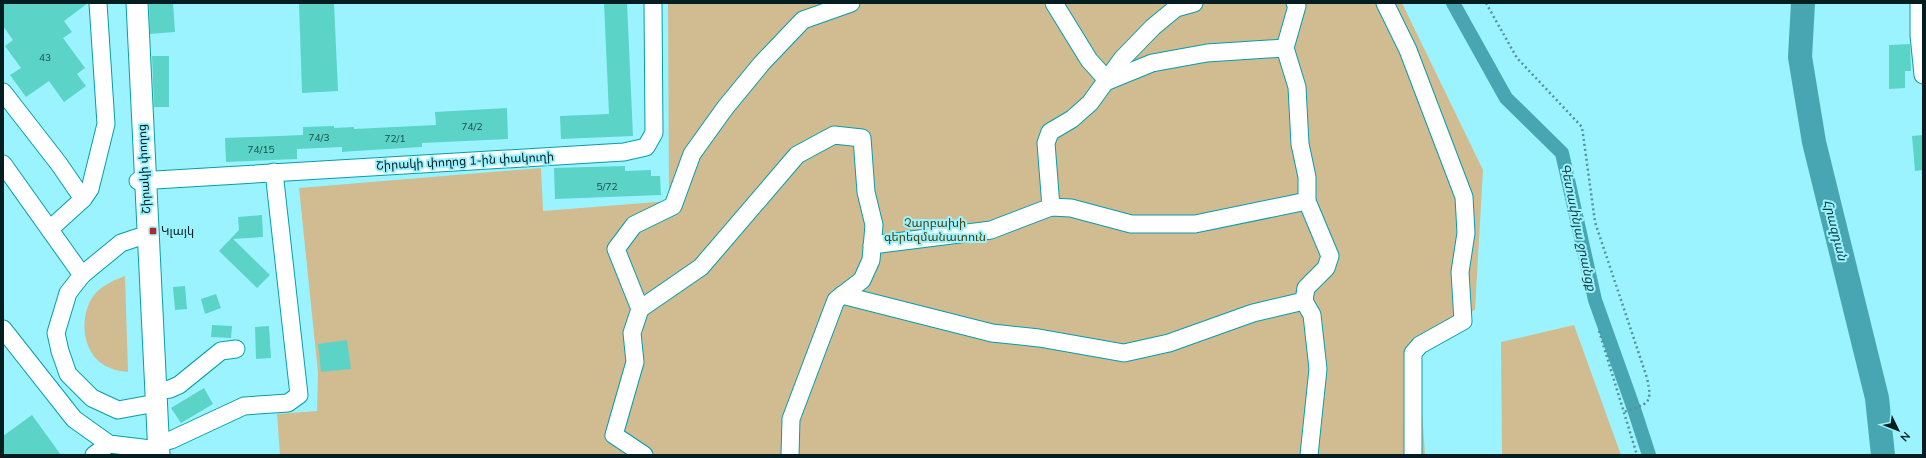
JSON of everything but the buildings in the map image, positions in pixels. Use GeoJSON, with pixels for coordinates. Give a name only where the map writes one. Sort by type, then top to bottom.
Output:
{"type":"FeatureCollection","features":[{"type":"Feature","properties":{"kind":"main road","name":"Շիրակի փողոց"},"geometry":{"type":"LineString","coordinates":[[131,3],[156,450]]}},
{"type":"Feature","properties":{"kind":"main road","name":"Շիրակի փողոց"},"geometry":{"type":"LineString","coordinates":[[137,3],[141,180]]}},
{"type":"Feature","properties":{"kind":"street"},"geometry":{"type":"LineString","coordinates":[[50,229],[83,198],[90,189],[106,124],[98,3]]}},
{"type":"Feature","properties":{"kind":"street","name":"Շիրակի փողոց 1-ին փակուղի"},"geometry":{"type":"LineString","coordinates":[[141,180],[624,152],[646,147],[654,133],[653,3]]}},
{"type":"Feature","properties":{"kind":"street"},"geometry":{"type":"LineString","coordinates":[[640,309],[616,250],[634,225],[673,206],[692,154],[725,108],[762,63],[804,20],[851,3]]}},
{"type":"Feature","properties":{"kind":"street"},"geometry":{"type":"LineString","coordinates":[[1054,3],[1089,60],[1106,80]]}},
{"type":"Feature","properties":{"kind":"street"},"geometry":{"type":"LineString","coordinates":[[1051,208],[1047,158],[1047,138],[1050,132],[1072,119],[1090,103],[1122,59],[1153,27],[1176,8],[1194,3]]}},
{"type":"Feature","properties":{"kind":"street"},"geometry":{"type":"LineString","coordinates":[[1295,3],[1297,6],[1285,48],[1296,87],[1300,144],[1307,177],[1307,201],[1330,256],[1326,268],[1306,288],[1304,301],[1312,315],[1318,369],[1308,455]]}},
{"type":"Feature","properties":{"kind":"street"},"geometry":{"type":"LineString","coordinates":[[1385,3],[1408,50],[1457,176],[1464,204],[1466,233],[1460,272],[1463,321],[1420,345],[1413,353],[1413,455]]}},
{"type":"Feature","properties":{"kind":"street"},"geometry":{"type":"LineString","coordinates":[[1919,3],[1919,36],[1923,75]]}},
{"type":"Feature","properties":{"kind":"street"},"geometry":{"type":"LineString","coordinates":[[1106,80],[1108,81],[1152,64],[1207,53],[1285,48]]}},
{"type":"Feature","properties":{"kind":"street"},"geometry":{"type":"LineString","coordinates":[[3,92],[59,164],[83,198]]}},
{"type":"Feature","properties":{"kind":"street"},"geometry":{"type":"LineString","coordinates":[[644,455],[614,435],[635,362],[632,333],[640,309],[701,268],[798,155],[834,136],[862,138],[866,192],[874,225],[871,260],[862,280],[836,300],[791,419],[790,455]]}},
{"type":"Feature","properties":{"kind":"street"},"geometry":{"type":"LineString","coordinates":[[3,164],[82,275]]}},
{"type":"Feature","properties":{"kind":"street"},"geometry":{"type":"LineString","coordinates":[[3,330],[74,419],[109,444],[156,450],[171,440],[244,406],[288,403],[299,395],[274,172]]}},
{"type":"Feature","properties":{"kind":"street"},"geometry":{"type":"LineString","coordinates":[[872,245],[991,230],[1051,208],[1071,208],[1131,224],[1195,224],[1307,201]]}},
{"type":"Feature","properties":{"kind":"street"},"geometry":{"type":"LineString","coordinates":[[144,235],[121,244],[82,275],[68,293],[56,333],[60,351],[68,374],[92,398],[118,410],[153,400],[179,385],[221,351],[236,349]]}},
{"type":"Feature","properties":{"kind":"street"},"geometry":{"type":"LineString","coordinates":[[842,295],[992,333],[1039,338],[1124,353],[1169,344],[1253,313],[1304,301]]}},
{"type":"Feature","properties":{"kind":"street"},"geometry":{"type":"LineString","coordinates":[[94,455],[109,444]]}},
{"type":"Feature","properties":{"kind":"path"},"geometry":{"type":"LineString","coordinates":[[1486,3],[1517,58],[1582,127],[1595,222],[1647,378],[1650,395],[1648,401],[1644,405],[1624,412]]}},
{"type":"Feature","properties":{"kind":"path"},"geometry":{"type":"LineString","coordinates":[[1599,331],[1638,455]]}},
{"type":"Feature","properties":{"kind":"green space","name":"Չարբախի գերեզմանատուն"},"geometry":{"type":"Polygon","coordinates":[[[668,3],[1402,3],[1483,170],[1475,310],[1417,336],[1425,455],[280,455],[277,414],[317,411],[318,373],[299,188],[541,168],[543,211],[669,201],[668,3]]]}},
{"type":"Feature","properties":{"kind":"green space"},"geometry":{"type":"Polygon","coordinates":[[[125,276],[128,372],[110,368],[101,363],[94,356],[89,347],[84,327],[88,307],[95,294],[107,284],[125,276]]]}},
{"type":"Feature","properties":{"kind":"green space"},"geometry":{"type":"Polygon","coordinates":[[[1574,325],[1621,455],[1502,455],[1501,342],[1574,325]]]}},
{"type":"Feature","properties":{"kind":"waterway","name":"Գետափնյա ջրանցք"},"geometry":{"type":"LineString","coordinates":[[1453,3],[1506,98],[1562,153],[1595,300],[1649,455]]}},
{"type":"Feature","properties":{"kind":"waterway","name":"Հրազդան"},"geometry":{"type":"LineString","coordinates":[[1803,3],[1800,57],[1814,142],[1877,398],[1883,455]]}},
{"type":"Feature","properties":{"kind":"place","name":"Կլայկ"},"geometry":{"type":"Point","coordinates":[153,231]}}]}
